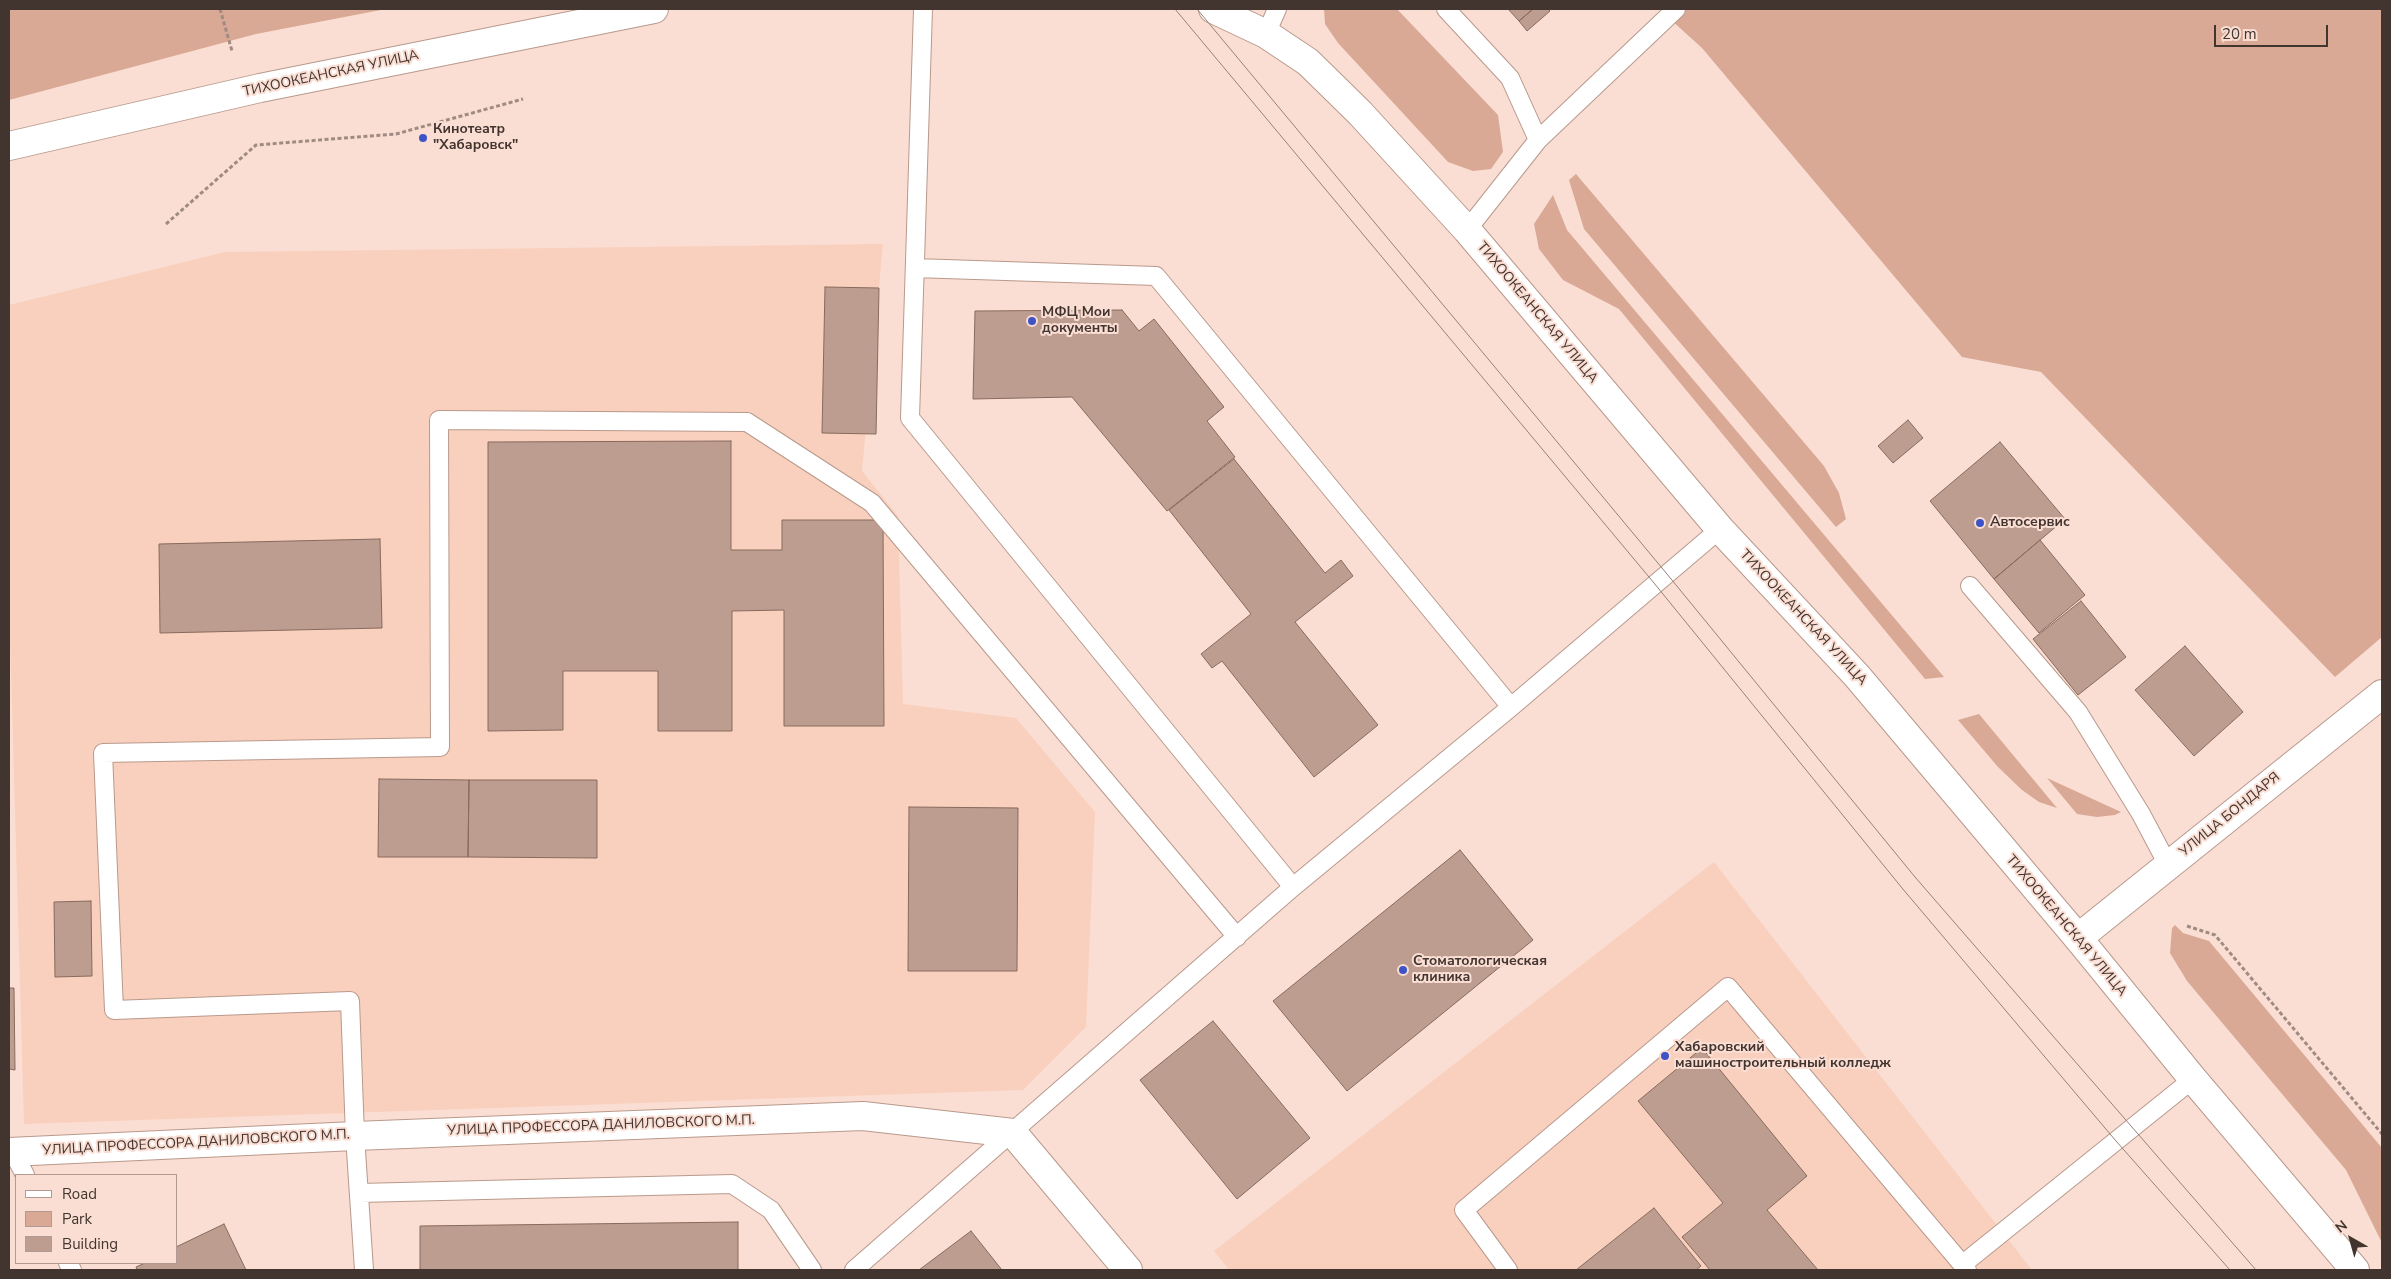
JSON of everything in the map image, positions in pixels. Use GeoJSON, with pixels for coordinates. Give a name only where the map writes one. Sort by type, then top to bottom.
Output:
{"type":"FeatureCollection","features":[{"type":"Feature","properties":{"kind":"main road","name":"ТИХООКЕАНСКАЯ УЛИЦА"},"geometry":{"type":"LineString","coordinates":[[9,146],[260,88],[654,9]]}},
{"type":"Feature","properties":{"kind":"main road","name":"ТИХООКЕАНСКАЯ УЛИЦА"},"geometry":{"type":"LineString","coordinates":[[1213,9],[1266,34],[1308,62],[1360,113],[1467,230],[1720,529],[1857,676],[2355,1270]]}},
{"type":"Feature","properties":{"kind":"main road","name":"УЛИЦА БОНДАРЯ"},"geometry":{"type":"LineString","coordinates":[[2078,938],[2382,694]]}},
{"type":"Feature","properties":{"kind":"main road","name":"УЛИЦА ПРОФЕССОРА ДАНИЛОВСКОГО М.П."},"geometry":{"type":"LineString","coordinates":[[16,1160],[355,1136],[863,1116],[1014,1133]]}},
{"type":"Feature","properties":{"kind":"main road"},"geometry":{"type":"LineString","coordinates":[[1014,1133],[1128,1270]]}},
{"type":"Feature","properties":{"kind":"lane"},"geometry":{"type":"LineString","coordinates":[[923,9],[910,418],[1293,887]]}},
{"type":"Feature","properties":{"kind":"lane"},"geometry":{"type":"LineString","coordinates":[[1266,34],[1278,9]]}},
{"type":"Feature","properties":{"kind":"lane"},"geometry":{"type":"LineString","coordinates":[[1446,9],[1510,78],[1538,140]]}},
{"type":"Feature","properties":{"kind":"lane"},"geometry":{"type":"LineString","coordinates":[[1467,230],[1538,140],[1676,9]]}},
{"type":"Feature","properties":{"kind":"lane"},"geometry":{"type":"LineString","coordinates":[[915,268],[1156,276],[1511,707]]}},
{"type":"Feature","properties":{"kind":"lane"},"geometry":{"type":"LineString","coordinates":[[364,1270],[355,1136],[350,1001],[114,1010],[103,753],[440,747],[439,420],[747,422],[872,503],[1237,937]]}},
{"type":"Feature","properties":{"kind":"lane"},"geometry":{"type":"LineString","coordinates":[[859,1268],[1293,887],[1511,707],[1720,529]]}},
{"type":"Feature","properties":{"kind":"lane"},"geometry":{"type":"LineString","coordinates":[[1970,586],[2078,712],[2141,814],[2168,865]]}},
{"type":"Feature","properties":{"kind":"lane"},"geometry":{"type":"LineString","coordinates":[[1508,1270],[1464,1210],[1728,987],[1965,1267],[2193,1079]]}},
{"type":"Feature","properties":{"kind":"lane"},"geometry":{"type":"LineString","coordinates":[[359,1193],[732,1184],[771,1210],[812,1270]]}},
{"type":"Feature","properties":{"kind":"path"},"geometry":{"type":"LineString","coordinates":[[220,9],[232,51]]}},
{"type":"Feature","properties":{"kind":"path"},"geometry":{"type":"LineString","coordinates":[[166,224],[256,145],[396,134],[524,99]]}},
{"type":"Feature","properties":{"kind":"path"},"geometry":{"type":"LineString","coordinates":[[2187,926],[2215,935],[2382,1134]]}},
{"type":"Feature","properties":{"kind":"shaded area"},"geometry":{"type":"Polygon","coordinates":[[[883,244],[862,471],[898,516],[903,704],[1016,718],[1095,812],[1086,1027],[1023,1090],[24,1124],[9,603],[9,305],[225,252],[883,244]]]}},
{"type":"Feature","properties":{"kind":"shaded area","name":"Хабаровский машиностроительный колледж"},"geometry":{"type":"Polygon","coordinates":[[[1714,862],[2032,1270],[1229,1270],[1214,1251],[1714,862]]]}},
{"type":"Feature","properties":{"kind":"green space"},"geometry":{"type":"Polygon","coordinates":[[[9,9],[386,9],[256,34],[9,100],[9,9]]]}},
{"type":"Feature","properties":{"kind":"green space"},"geometry":{"type":"Polygon","coordinates":[[[1324,9],[1397,9],[1498,115],[1503,152],[1491,169],[1473,171],[1448,162],[1338,43],[1325,24],[1324,9]]]}},
{"type":"Feature","properties":{"kind":"green space"},"geometry":{"type":"Polygon","coordinates":[[[1659,9],[2382,9],[2382,637],[2335,677],[2041,372],[1962,357],[1702,48],[1659,9]]]}},
{"type":"Feature","properties":{"kind":"green space"},"geometry":{"type":"Polygon","coordinates":[[[1576,174],[1824,466],[1839,493],[1846,519],[1836,527],[1584,229],[1569,180],[1576,174]]]}},
{"type":"Feature","properties":{"kind":"green space"},"geometry":{"type":"Polygon","coordinates":[[[1553,195],[1567,230],[1944,677],[1925,679],[1619,309],[1563,280],[1539,249],[1534,224],[1553,195]]]}},
{"type":"Feature","properties":{"kind":"green space"},"geometry":{"type":"Polygon","coordinates":[[[1979,714],[2057,808],[2039,802],[2022,790],[1998,767],[1958,720],[1979,714]]]}},
{"type":"Feature","properties":{"kind":"green space"},"geometry":{"type":"Polygon","coordinates":[[[2047,778],[2121,812],[2115,815],[2097,817],[2077,814],[2047,778]]]}},
{"type":"Feature","properties":{"kind":"green space"},"geometry":{"type":"Polygon","coordinates":[[[2175,925],[2183,933],[2209,941],[2382,1148],[2382,1243],[2346,1170],[2187,981],[2170,953],[2172,928],[2175,925]]]}},
{"type":"Feature","properties":{"kind":"building"},"geometry":{"type":"Polygon","coordinates":[[[1508,9],[1533,9],[1519,21],[1508,9]]]}},
{"type":"Feature","properties":{"kind":"building"},"geometry":{"type":"Polygon","coordinates":[[[1533,9],[1548,9],[1550,11],[1527,31],[1519,21],[1533,9]]]}},
{"type":"Feature","properties":{"kind":"building"},"geometry":{"type":"Polygon","coordinates":[[[825,287],[879,288],[876,434],[822,433],[825,287]]]}},
{"type":"Feature","properties":{"kind":"building"},"geometry":{"type":"Polygon","coordinates":[[[1122,310],[1139,331],[1154,319],[1224,407],[1207,421],[1235,457],[1167,511],[1072,397],[973,399],[975,311],[1122,310]]]}},
{"type":"Feature","properties":{"kind":"building"},"geometry":{"type":"Polygon","coordinates":[[[1908,420],[1923,438],[1893,463],[1878,446],[1908,420]]]}},
{"type":"Feature","properties":{"kind":"building"},"geometry":{"type":"Polygon","coordinates":[[[731,441],[731,550],[782,550],[782,520],[883,520],[884,726],[784,726],[784,610],[732,611],[732,731],[658,731],[658,671],[563,671],[563,730],[488,731],[488,442],[731,441]]]}},
{"type":"Feature","properties":{"kind":"building"},"geometry":{"type":"Polygon","coordinates":[[[2000,442],[2065,519],[1994,579],[1930,501],[2000,442]]]}},
{"type":"Feature","properties":{"kind":"building"},"geometry":{"type":"Polygon","coordinates":[[[1234,459],[1325,573],[1341,560],[1353,576],[1295,622],[1378,725],[1314,777],[1222,661],[1212,668],[1201,654],[1251,614],[1169,510],[1234,459]]]}},
{"type":"Feature","properties":{"kind":"building"},"geometry":{"type":"Polygon","coordinates":[[[380,539],[382,628],[160,633],[159,544],[380,539]]]}},
{"type":"Feature","properties":{"kind":"building"},"geometry":{"type":"Polygon","coordinates":[[[2040,540],[2085,595],[2039,633],[1994,579],[2040,540]]]}},
{"type":"Feature","properties":{"kind":"building"},"geometry":{"type":"Polygon","coordinates":[[[2081,601],[2126,657],[2078,695],[2033,639],[2081,601]]]}},
{"type":"Feature","properties":{"kind":"building"},"geometry":{"type":"Polygon","coordinates":[[[2185,646],[2243,712],[2194,756],[2135,690],[2185,646]]]}},
{"type":"Feature","properties":{"kind":"building"},"geometry":{"type":"Polygon","coordinates":[[[379,779],[469,780],[468,857],[378,857],[379,779]]]}},
{"type":"Feature","properties":{"kind":"building"},"geometry":{"type":"Polygon","coordinates":[[[469,780],[597,780],[597,858],[468,857],[469,780]]]}},
{"type":"Feature","properties":{"kind":"building"},"geometry":{"type":"Polygon","coordinates":[[[909,807],[1018,808],[1017,971],[908,971],[909,807]]]}},
{"type":"Feature","properties":{"kind":"building","name":"Стоматологическая клиника"},"geometry":{"type":"Polygon","coordinates":[[[1460,850],[1533,940],[1347,1091],[1273,1001],[1460,850]]]}},
{"type":"Feature","properties":{"kind":"building"},"geometry":{"type":"Polygon","coordinates":[[[91,901],[92,976],[55,977],[54,902],[91,901]]]}},
{"type":"Feature","properties":{"kind":"building"},"geometry":{"type":"Polygon","coordinates":[[[9,988],[14,988],[15,1070],[9,1069],[9,988]]]}},
{"type":"Feature","properties":{"kind":"building"},"geometry":{"type":"Polygon","coordinates":[[[1213,1021],[1310,1138],[1237,1199],[1140,1080],[1213,1021]]]}},
{"type":"Feature","properties":{"kind":"building"},"geometry":{"type":"Polygon","coordinates":[[[1702,1048],[1807,1176],[1767,1210],[1818,1270],[1710,1270],[1682,1237],[1723,1203],[1638,1101],[1702,1048]]]}},
{"type":"Feature","properties":{"kind":"building"},"geometry":{"type":"Polygon","coordinates":[[[1654,1208],[1701,1266],[1696,1270],[1576,1270],[1654,1208]]]}},
{"type":"Feature","properties":{"kind":"building"},"geometry":{"type":"Polygon","coordinates":[[[738,1222],[738,1270],[420,1270],[420,1226],[738,1222]]]}},
{"type":"Feature","properties":{"kind":"building"},"geometry":{"type":"Polygon","coordinates":[[[224,1224],[246,1270],[137,1270],[136,1267],[143,1264],[178,1264],[178,1246],[224,1224]]]}},
{"type":"Feature","properties":{"kind":"building"},"geometry":{"type":"Polygon","coordinates":[[[971,1231],[1002,1270],[919,1270],[971,1231]]]}},
{"type":"Feature","properties":{"kind":"tram line"},"geometry":{"type":"LineString","coordinates":[[1175,9],[1654,583],[1902,888],[2116,1141],[2230,1270]]}},
{"type":"Feature","properties":{"kind":"tram line"},"geometry":{"type":"LineString","coordinates":[[1197,9],[1667,574],[1915,877],[2256,1270]]}},
{"type":"Feature","properties":{"kind":"place","name":"Кинотеатр \"Хабаровск\""},"geometry":{"type":"Point","coordinates":[423,138]}},
{"type":"Feature","properties":{"kind":"place","name":"МФЦ Мои документы"},"geometry":{"type":"Point","coordinates":[1032,321]}},
{"type":"Feature","properties":{"kind":"place","name":"Автосервис"},"geometry":{"type":"Point","coordinates":[1980,523]}},
{"type":"Feature","properties":{"kind":"place","name":"Стоматологическая клиника"},"geometry":{"type":"Point","coordinates":[1403,970]}},
{"type":"Feature","properties":{"kind":"place","name":"Хабаровский машиностроительный колледж"},"geometry":{"type":"Point","coordinates":[1665,1056]}}]}
